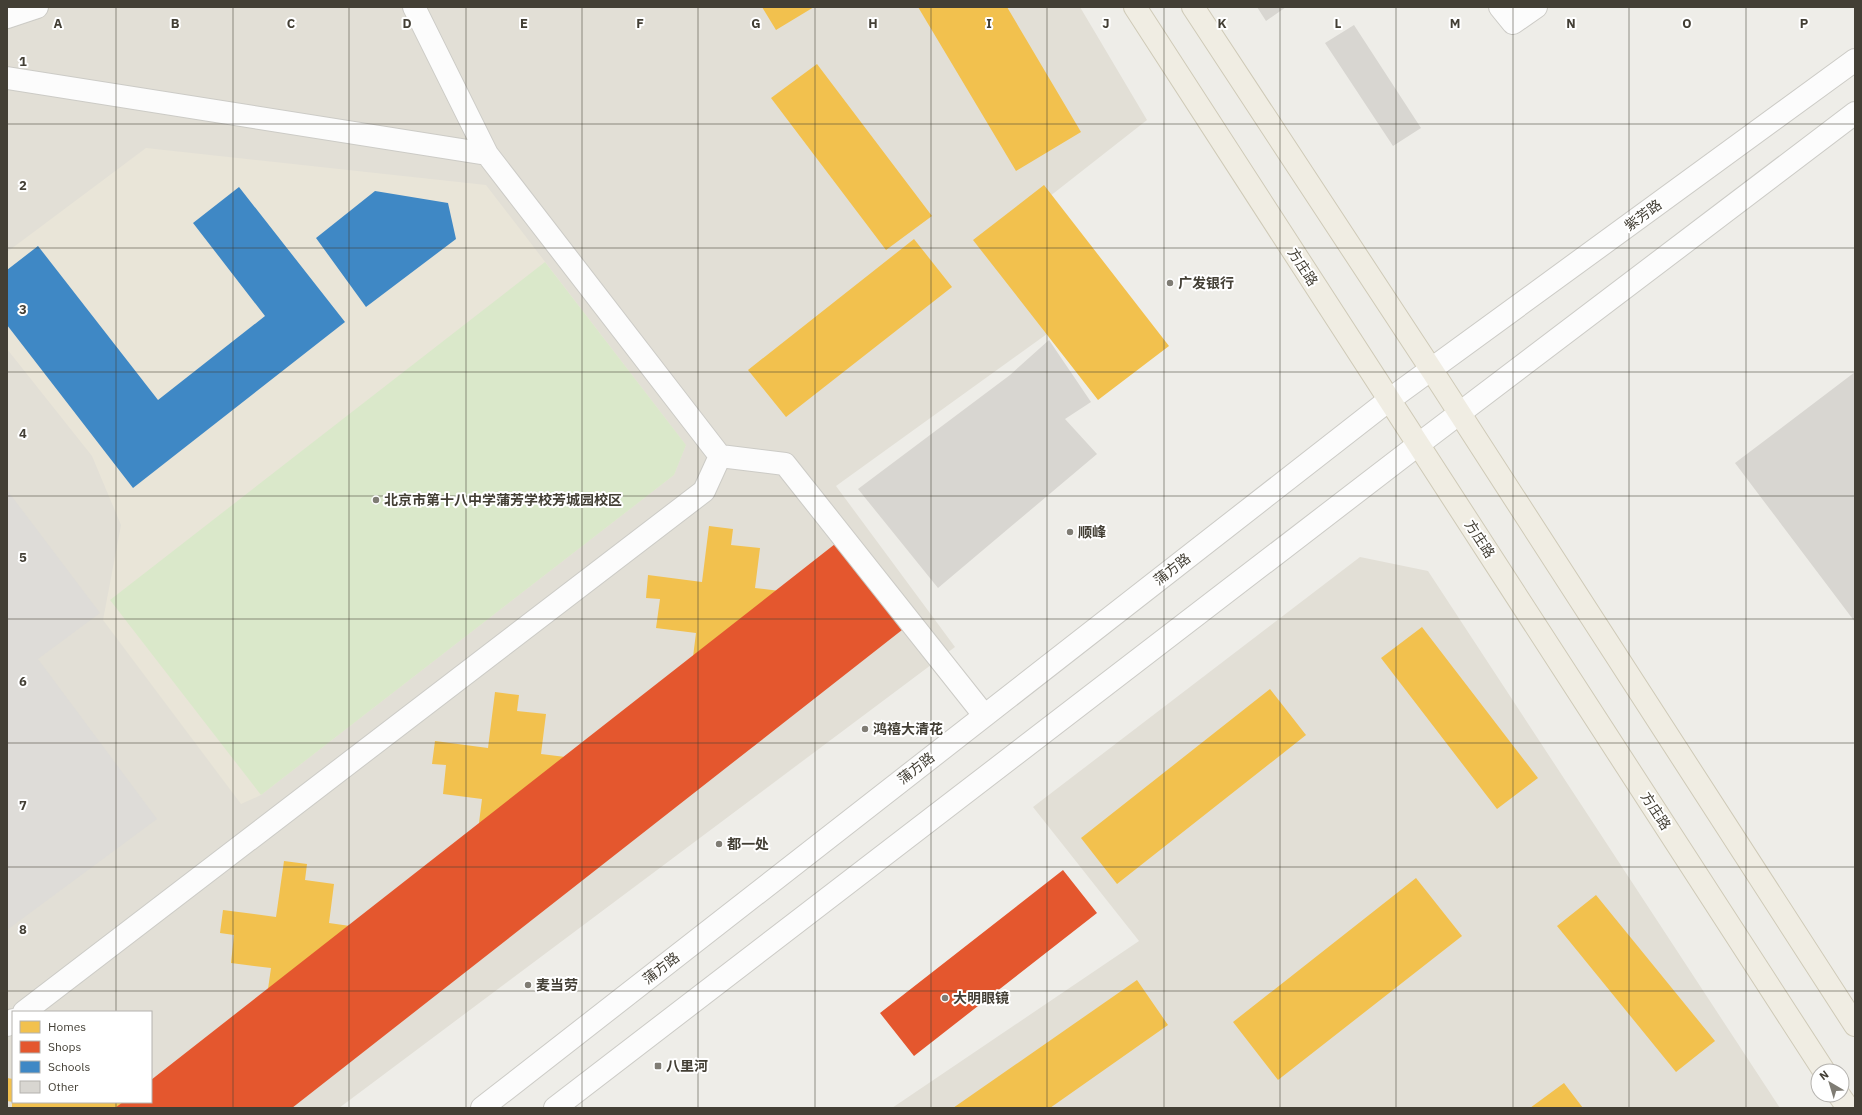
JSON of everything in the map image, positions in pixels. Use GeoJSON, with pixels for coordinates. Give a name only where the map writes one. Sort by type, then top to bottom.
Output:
{"type":"FeatureCollection","features":[{"type":"Feature","properties":{"kind":"main road","name":"方庄路"},"geometry":{"type":"LineString","coordinates":[[1134,7],[1419,444],[1819,1063]]}},
{"type":"Feature","properties":{"kind":"main road"},"geometry":{"type":"LineString","coordinates":[[1193,7],[1431,370],[1855,1025]]}},
{"type":"Feature","properties":{"kind":"street"},"geometry":{"type":"LineString","coordinates":[[7,17],[37,7]]}},
{"type":"Feature","properties":{"kind":"street"},"geometry":{"type":"LineString","coordinates":[[414,7],[487,154],[720,456],[785,464],[984,715]]}},
{"type":"Feature","properties":{"kind":"street"},"geometry":{"type":"LineString","coordinates":[[1500,7],[1513,23],[1536,7]]}},
{"type":"Feature","properties":{"kind":"street","name":"紫芳路"},"geometry":{"type":"LineString","coordinates":[[1389,400],[1855,60]]}},
{"type":"Feature","properties":{"kind":"street"},"geometry":{"type":"LineString","coordinates":[[7,78],[487,154]]}},
{"type":"Feature","properties":{"kind":"street"},"geometry":{"type":"LineString","coordinates":[[555,1108],[1419,444],[1855,113]]}},
{"type":"Feature","properties":{"kind":"street","name":"蒲方路"},"geometry":{"type":"LineString","coordinates":[[482,1108],[1389,400]]}},
{"type":"Feature","properties":{"kind":"street"},"geometry":{"type":"LineString","coordinates":[[25,1011],[704,491],[720,456]]}},
{"type":"Feature","properties":{"kind":"shaded area"},"geometry":{"type":"Polygon","coordinates":[[[7,7],[1080,7],[1147,120],[1017,222],[1076,313],[836,486],[955,647],[339,1108],[7,1108],[7,7]]]}},
{"type":"Feature","properties":{"kind":"shaded area","name":"北京市第十八中学蒲芳学校芳城园校区"},"geometry":{"type":"Polygon","coordinates":[[[146,148],[486,185],[686,445],[674,475],[261,795],[241,804],[103,620],[121,525],[92,456],[7,349],[7,252],[146,148]]]}},
{"type":"Feature","properties":{"kind":"shaded area"},"geometry":{"type":"Polygon","coordinates":[[[7,490],[100,613],[38,659],[157,819],[7,930],[7,490]]]}},
{"type":"Feature","properties":{"kind":"shaded area"},"geometry":{"type":"Polygon","coordinates":[[[1360,557],[1428,571],[1780,1108],[892,1108],[1139,941],[1033,807],[1360,557]]]}},
{"type":"Feature","properties":{"kind":"green space"},"geometry":{"type":"Polygon","coordinates":[[[545,262],[686,445],[674,475],[261,795],[110,600],[545,262]]]}},
{"type":"Feature","properties":{"kind":"building: Homes"},"geometry":{"type":"Polygon","coordinates":[[[762,7],[814,7],[776,30],[762,7]]]}},
{"type":"Feature","properties":{"kind":"building: Homes"},"geometry":{"type":"Polygon","coordinates":[[[918,7],[1007,7],[1081,132],[1016,171],[918,7]]]}},
{"type":"Feature","properties":{"kind":"building: Homes"},"geometry":{"type":"Polygon","coordinates":[[[817,64],[932,216],[886,250],[771,98],[817,64]]]}},
{"type":"Feature","properties":{"kind":"building: Homes"},"geometry":{"type":"Polygon","coordinates":[[[1044,185],[1169,346],[1098,400],[973,240],[1044,185]]]}},
{"type":"Feature","properties":{"kind":"building: Homes"},"geometry":{"type":"Polygon","coordinates":[[[914,239],[952,287],[786,417],[748,370],[914,239]]]}},
{"type":"Feature","properties":{"kind":"building: Homes"},"geometry":{"type":"Polygon","coordinates":[[[709,526],[733,529],[731,545],[760,548],[755,588],[804,594],[797,646],[750,640],[744,688],[690,681],[696,633],[656,628],[660,599],[646,598],[648,575],[702,582],[709,526]]]}},
{"type":"Feature","properties":{"kind":"building: Homes"},"geometry":{"type":"Polygon","coordinates":[[[1422,627],[1538,778],[1497,809],[1381,658],[1422,627]]]}},
{"type":"Feature","properties":{"kind":"building: Homes"},"geometry":{"type":"Polygon","coordinates":[[[1270,689],[1306,735],[1117,884],[1081,838],[1270,689]]]}},
{"type":"Feature","properties":{"kind":"building: Homes"},"geometry":{"type":"Polygon","coordinates":[[[495,692],[519,695],[517,711],[546,714],[541,754],[590,760],[583,812],[536,806],[530,854],[476,847],[482,799],[443,794],[446,765],[432,764],[435,741],[488,748],[495,692]]]}},
{"type":"Feature","properties":{"kind":"building: Homes"},"geometry":{"type":"Polygon","coordinates":[[[284,861],[307,864],[305,880],[334,884],[329,923],[378,930],[372,981],[324,975],[318,1023],[264,1017],[271,968],[231,963],[234,935],[220,933],[223,910],[276,917],[284,861]]]}},
{"type":"Feature","properties":{"kind":"building: Homes"},"geometry":{"type":"Polygon","coordinates":[[[1416,878],[1462,936],[1278,1080],[1233,1022],[1416,878]]]}},
{"type":"Feature","properties":{"kind":"building: Homes"},"geometry":{"type":"Polygon","coordinates":[[[1596,895],[1715,1041],[1676,1072],[1557,926],[1596,895]]]}},
{"type":"Feature","properties":{"kind":"building: Homes"},"geometry":{"type":"Polygon","coordinates":[[[1137,980],[1168,1025],[1050,1108],[953,1108],[1137,980]]]}},
{"type":"Feature","properties":{"kind":"building: Homes"},"geometry":{"type":"Polygon","coordinates":[[[7,1078],[12,1079],[12,1102],[7,1101],[7,1078]]]}},
{"type":"Feature","properties":{"kind":"building: Homes"},"geometry":{"type":"Polygon","coordinates":[[[1564,1083],[1583,1108],[1530,1108],[1564,1083]]]}},
{"type":"Feature","properties":{"kind":"building: Homes"},"geometry":{"type":"Polygon","coordinates":[[[152,1096],[156,1096],[155,1108],[12,1108],[12,1103],[152,1103],[152,1096]]]}},
{"type":"Feature","properties":{"kind":"building: Shops"},"geometry":{"type":"Polygon","coordinates":[[[835,544],[902,630],[292,1108],[115,1108],[122,1103],[152,1103],[152,1079],[835,544]]]}},
{"type":"Feature","properties":{"kind":"building: Shops"},"geometry":{"type":"Polygon","coordinates":[[[1063,870],[1097,913],[914,1056],[880,1013],[1063,870]]]}},
{"type":"Feature","properties":{"kind":"building: Schools"},"geometry":{"type":"Polygon","coordinates":[[[239,187],[345,322],[133,488],[7,325],[7,270],[38,246],[158,400],[265,316],[193,223],[239,187]]]}},
{"type":"Feature","properties":{"kind":"building: Schools"},"geometry":{"type":"Polygon","coordinates":[[[375,191],[448,203],[456,239],[366,307],[316,238],[375,191]]]}},
{"type":"Feature","properties":{"kind":"building: Other"},"geometry":{"type":"Polygon","coordinates":[[[1257,7],[1286,7],[1266,21],[1257,7]]]}},
{"type":"Feature","properties":{"kind":"building: Other"},"geometry":{"type":"Polygon","coordinates":[[[1354,25],[1421,128],[1393,146],[1325,43],[1354,25]]]}},
{"type":"Feature","properties":{"kind":"building: Other"},"geometry":{"type":"Polygon","coordinates":[[[1049,340],[1091,402],[1065,419],[1097,454],[938,588],[858,489],[1010,375],[1049,340]]]}},
{"type":"Feature","properties":{"kind":"building: Other"},"geometry":{"type":"Polygon","coordinates":[[[1855,372],[1855,622],[1735,463],[1855,372]]]}},
{"type":"Feature","properties":{"kind":"place","name":"广发银行"},"geometry":{"type":"Point","coordinates":[1170,283]}},
{"type":"Feature","properties":{"kind":"place","name":"北京市第十八中学蒲芳学校芳城园校区"},"geometry":{"type":"Point","coordinates":[376,500]}},
{"type":"Feature","properties":{"kind":"place","name":"顺峰"},"geometry":{"type":"Point","coordinates":[1070,532]}},
{"type":"Feature","properties":{"kind":"place","name":"鸿禧大清花"},"geometry":{"type":"Point","coordinates":[865,729]}},
{"type":"Feature","properties":{"kind":"place","name":"都一处"},"geometry":{"type":"Point","coordinates":[719,844]}},
{"type":"Feature","properties":{"kind":"place","name":"麦当劳"},"geometry":{"type":"Point","coordinates":[528,985]}},
{"type":"Feature","properties":{"kind":"place","name":"大明眼镜"},"geometry":{"type":"Point","coordinates":[945,998]}},
{"type":"Feature","properties":{"kind":"place","name":"八里河"},"geometry":{"type":"Point","coordinates":[658,1066]}}]}
